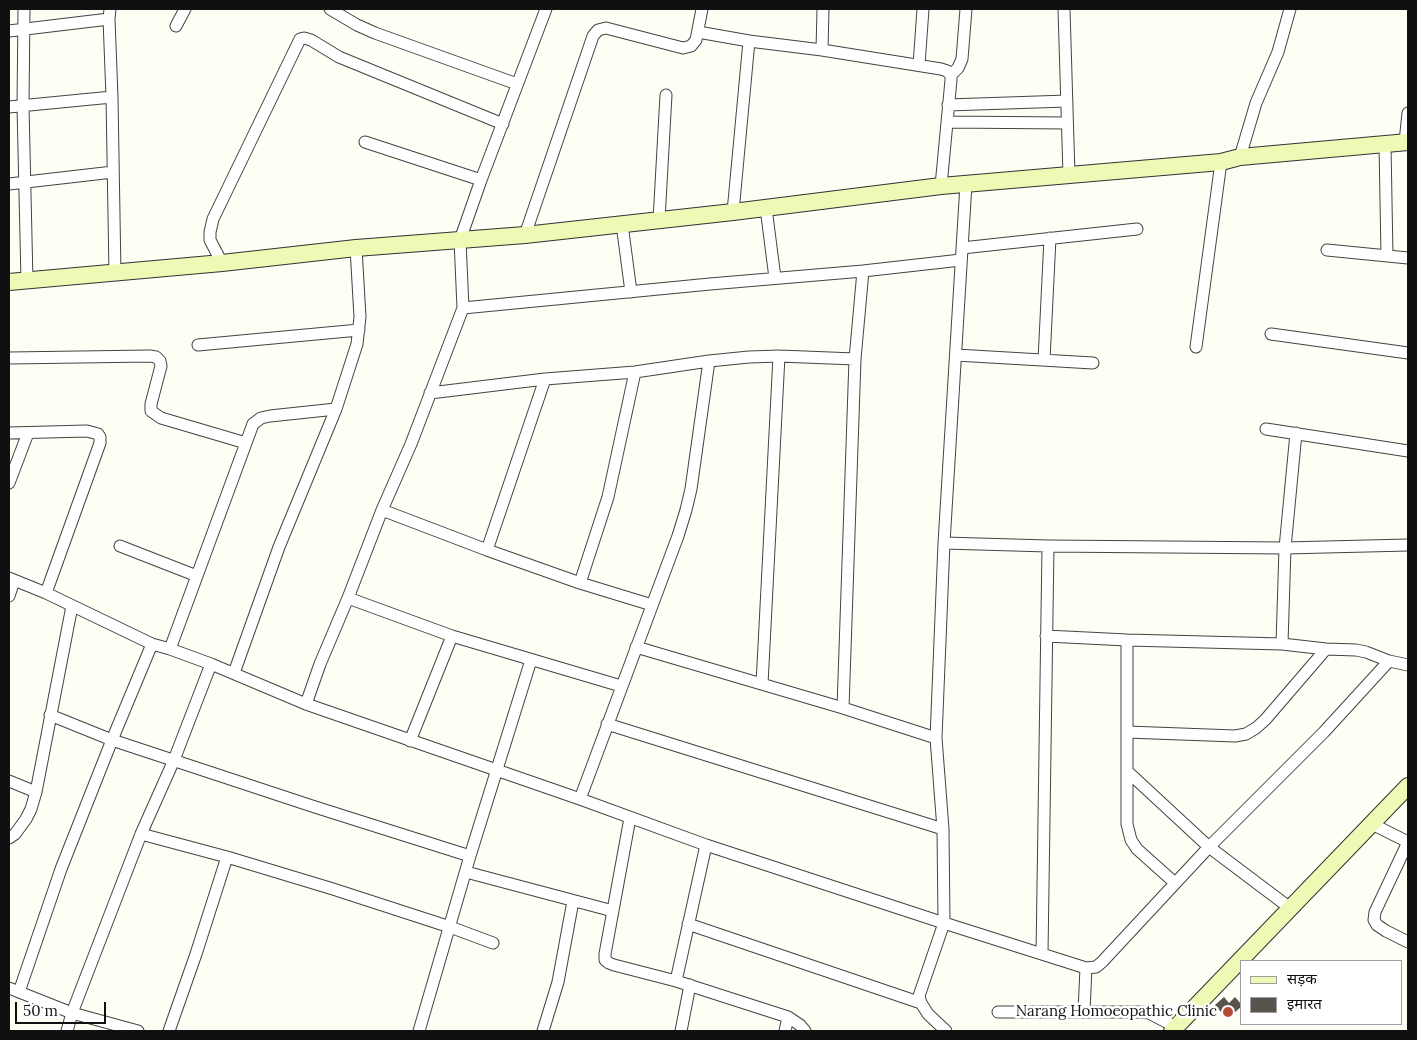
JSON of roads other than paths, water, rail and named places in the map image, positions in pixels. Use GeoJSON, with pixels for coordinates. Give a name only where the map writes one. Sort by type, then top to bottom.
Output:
{"type":"FeatureCollection","features":[{"type":"Feature","properties":{"kind":"street"},"geometry":{"type":"LineString","coordinates":[[24,9],[23,106],[27,281]]}},
{"type":"Feature","properties":{"kind":"street"},"geometry":{"type":"LineString","coordinates":[[176,26],[185,9]]}},
{"type":"Feature","properties":{"kind":"street"},"geometry":{"type":"LineString","coordinates":[[330,9],[356,25],[375,33],[517,84]]}},
{"type":"Feature","properties":{"kind":"street"},"geometry":{"type":"LineString","coordinates":[[306,704],[320,664],[382,510],[411,444],[463,308],[460,240],[544,9]]}},
{"type":"Feature","properties":{"kind":"street"},"geometry":{"type":"LineString","coordinates":[[525,235],[593,36],[598,30],[606,28],[684,48],[691,46],[696,40],[702,9]]}},
{"type":"Feature","properties":{"kind":"street"},"geometry":{"type":"LineString","coordinates":[[822,50],[823,9]]}},
{"type":"Feature","properties":{"kind":"street"},"geometry":{"type":"LineString","coordinates":[[919,65],[923,9]]}},
{"type":"Feature","properties":{"kind":"street"},"geometry":{"type":"LineString","coordinates":[[941,186],[951,75],[958,68],[962,59],[966,9]]}},
{"type":"Feature","properties":{"kind":"street"},"geometry":{"type":"LineString","coordinates":[[1064,9],[1069,175]]}},
{"type":"Feature","properties":{"kind":"street"},"geometry":{"type":"LineString","coordinates":[[1240,157],[1254,108],[1278,52],[1290,9]]}},
{"type":"Feature","properties":{"kind":"street"},"geometry":{"type":"LineString","coordinates":[[9,31],[110,14],[116,274]]}},
{"type":"Feature","properties":{"kind":"street"},"geometry":{"type":"LineString","coordinates":[[698,32],[919,65],[941,69],[951,75]]}},
{"type":"Feature","properties":{"kind":"street"},"geometry":{"type":"LineString","coordinates":[[222,263],[210,240],[213,218],[300,39],[311,40],[339,58],[503,124]]}},
{"type":"Feature","properties":{"kind":"street"},"geometry":{"type":"LineString","coordinates":[[732,212],[749,41]]}},
{"type":"Feature","properties":{"kind":"street"},"geometry":{"type":"LineString","coordinates":[[659,220],[666,95]]}},
{"type":"Feature","properties":{"kind":"street"},"geometry":{"type":"LineString","coordinates":[[9,107],[112,97]]}},
{"type":"Feature","properties":{"kind":"street"},"geometry":{"type":"LineString","coordinates":[[948,105],[1066,101]]}},
{"type":"Feature","properties":{"kind":"street"},"geometry":{"type":"LineString","coordinates":[[9,282],[116,274],[356,248],[525,235],[941,186],[1221,162],[1240,157],[1386,145],[1407,142],[1408,113]]}},
{"type":"Feature","properties":{"kind":"street"},"geometry":{"type":"LineString","coordinates":[[947,122],[1067,123]]}},
{"type":"Feature","properties":{"kind":"street"},"geometry":{"type":"LineString","coordinates":[[365,142],[481,180]]}},
{"type":"Feature","properties":{"kind":"street"},"geometry":{"type":"LineString","coordinates":[[1386,145],[1387,256]]}},
{"type":"Feature","properties":{"kind":"street"},"geometry":{"type":"LineString","coordinates":[[1196,347],[1221,162]]}},
{"type":"Feature","properties":{"kind":"street"},"geometry":{"type":"LineString","coordinates":[[9,184],[113,172]]}},
{"type":"Feature","properties":{"kind":"street"},"geometry":{"type":"LineString","coordinates":[[946,1031],[928,1014],[920,1003],[919,996],[944,924],[943,829],[936,738],[944,543],[966,184]]}},
{"type":"Feature","properties":{"kind":"street"},"geometry":{"type":"LineString","coordinates":[[766,208],[774,278]]}},
{"type":"Feature","properties":{"kind":"street"},"geometry":{"type":"LineString","coordinates":[[622,224],[630,292]]}},
{"type":"Feature","properties":{"kind":"street"},"geometry":{"type":"LineString","coordinates":[[962,248],[1137,229]]}},
{"type":"Feature","properties":{"kind":"street"},"geometry":{"type":"LineString","coordinates":[[1044,360],[1050,238]]}},
{"type":"Feature","properties":{"kind":"street"},"geometry":{"type":"LineString","coordinates":[[234,673],[279,547],[336,409],[357,344],[360,317],[356,248]]}},
{"type":"Feature","properties":{"kind":"street"},"geometry":{"type":"LineString","coordinates":[[1327,250],[1408,258]]}},
{"type":"Feature","properties":{"kind":"street"},"geometry":{"type":"LineString","coordinates":[[463,308],[863,271],[961,260]]}},
{"type":"Feature","properties":{"kind":"street"},"geometry":{"type":"LineString","coordinates":[[843,708],[855,359],[863,271]]}},
{"type":"Feature","properties":{"kind":"street"},"geometry":{"type":"LineString","coordinates":[[198,345],[359,330]]}},
{"type":"Feature","properties":{"kind":"street"},"geometry":{"type":"LineString","coordinates":[[1271,334],[1408,353]]}},
{"type":"Feature","properties":{"kind":"street"},"geometry":{"type":"LineString","coordinates":[[956,355],[1093,363]]}},
{"type":"Feature","properties":{"kind":"street"},"geometry":{"type":"LineString","coordinates":[[430,393],[545,379],[635,372],[749,357],[779,356],[855,359]]}},
{"type":"Feature","properties":{"kind":"street"},"geometry":{"type":"LineString","coordinates":[[762,684],[779,356]]}},
{"type":"Feature","properties":{"kind":"street"},"geometry":{"type":"LineString","coordinates":[[9,358],[156,357],[160,361],[161,366],[151,404],[151,411],[161,418],[246,443]]}},
{"type":"Feature","properties":{"kind":"street"},"geometry":{"type":"LineString","coordinates":[[580,799],[686,510],[691,489],[709,361]]}},
{"type":"Feature","properties":{"kind":"street"},"geometry":{"type":"LineString","coordinates":[[580,583],[608,497],[635,372]]}},
{"type":"Feature","properties":{"kind":"street"},"geometry":{"type":"LineString","coordinates":[[486,550],[545,379]]}},
{"type":"Feature","properties":{"kind":"street"},"geometry":{"type":"LineString","coordinates":[[170,649],[253,424],[261,418],[270,416],[336,409]]}},
{"type":"Feature","properties":{"kind":"street"},"geometry":{"type":"LineString","coordinates":[[1266,428],[1408,451]]}},
{"type":"Feature","properties":{"kind":"street"},"geometry":{"type":"LineString","coordinates":[[9,433],[88,431],[98,434],[100,437],[100,443],[46,593]]}},
{"type":"Feature","properties":{"kind":"street"},"geometry":{"type":"LineString","coordinates":[[9,483],[28,433]]}},
{"type":"Feature","properties":{"kind":"street"},"geometry":{"type":"LineString","coordinates":[[1282,644],[1285,548],[1296,433]]}},
{"type":"Feature","properties":{"kind":"street"},"geometry":{"type":"LineString","coordinates":[[382,510],[486,550],[652,606]]}},
{"type":"Feature","properties":{"kind":"street"},"geometry":{"type":"LineString","coordinates":[[944,543],[1285,548],[1408,546]]}},
{"type":"Feature","properties":{"kind":"street"},"geometry":{"type":"LineString","coordinates":[[120,546],[197,576]]}},
{"type":"Feature","properties":{"kind":"street"},"geometry":{"type":"LineString","coordinates":[[1042,954],[1048,546]]}},
{"type":"Feature","properties":{"kind":"street"},"geometry":{"type":"LineString","coordinates":[[9,596],[12,580],[46,593],[152,644],[211,664],[306,704],[706,845],[944,924],[1086,968],[1096,967],[1102,962],[1209,846],[1324,732],[1389,661]]}},
{"type":"Feature","properties":{"kind":"street"},"geometry":{"type":"LineString","coordinates":[[348,598],[452,636],[621,686]]}},
{"type":"Feature","properties":{"kind":"street"},"geometry":{"type":"LineString","coordinates":[[9,838],[16,834],[26,819],[36,792],[72,606]]}},
{"type":"Feature","properties":{"kind":"street"},"geometry":{"type":"LineString","coordinates":[[410,741],[452,636]]}},
{"type":"Feature","properties":{"kind":"street"},"geometry":{"type":"LineString","coordinates":[[1046,636],[1282,644],[1356,650],[1408,665]]}},
{"type":"Feature","properties":{"kind":"street"},"geometry":{"type":"LineString","coordinates":[[1127,640],[1127,824],[1131,840],[1137,849],[1175,883]]}},
{"type":"Feature","properties":{"kind":"street"},"geometry":{"type":"LineString","coordinates":[[138,1031],[72,1014],[14,990],[112,740],[152,644]]}},
{"type":"Feature","properties":{"kind":"street"},"geometry":{"type":"LineString","coordinates":[[636,647],[843,708],[936,738]]}},
{"type":"Feature","properties":{"kind":"street"},"geometry":{"type":"LineString","coordinates":[[1127,732],[1235,736],[1246,734],[1265,720],[1326,648]]}},
{"type":"Feature","properties":{"kind":"street"},"geometry":{"type":"LineString","coordinates":[[419,1031],[470,856],[531,660]]}},
{"type":"Feature","properties":{"kind":"street"},"geometry":{"type":"LineString","coordinates":[[67,1031],[141,834],[174,760],[211,664]]}},
{"type":"Feature","properties":{"kind":"street"},"geometry":{"type":"LineString","coordinates":[[50,715],[112,740],[470,856]]}},
{"type":"Feature","properties":{"kind":"street"},"geometry":{"type":"LineString","coordinates":[[607,724],[943,829]]}},
{"type":"Feature","properties":{"kind":"street"},"geometry":{"type":"LineString","coordinates":[[1127,771],[1209,846],[1290,908]]}},
{"type":"Feature","properties":{"kind":"street"},"geometry":{"type":"LineString","coordinates":[[9,781],[36,792]]}},
{"type":"Feature","properties":{"kind":"street"},"geometry":{"type":"LineString","coordinates":[[1240,960],[1408,788]]}},
{"type":"Feature","properties":{"kind":"street"},"geometry":{"type":"LineString","coordinates":[[630,818],[604,954],[605,960],[614,965],[676,980],[788,1017],[806,1031]]}},
{"type":"Feature","properties":{"kind":"street"},"geometry":{"type":"LineString","coordinates":[[1372,824],[1408,842],[1375,912],[1374,920],[1377,925],[1386,931],[1408,942]]}},
{"type":"Feature","properties":{"kind":"street"},"geometry":{"type":"LineString","coordinates":[[141,834],[334,889],[493,943]]}},
{"type":"Feature","properties":{"kind":"street"},"geometry":{"type":"LineString","coordinates":[[676,980],[706,845]]}},
{"type":"Feature","properties":{"kind":"street"},"geometry":{"type":"LineString","coordinates":[[169,1031],[227,857]]}},
{"type":"Feature","properties":{"kind":"street"},"geometry":{"type":"LineString","coordinates":[[466,872],[613,911]]}},
{"type":"Feature","properties":{"kind":"street"},"geometry":{"type":"LineString","coordinates":[[543,1031],[558,982],[573,900]]}},
{"type":"Feature","properties":{"kind":"street"},"geometry":{"type":"LineString","coordinates":[[688,924],[920,1003]]}},
{"type":"Feature","properties":{"kind":"street"},"geometry":{"type":"LineString","coordinates":[[998,1012],[1149,1013],[1174,1029],[1240,960]]}},
{"type":"Feature","properties":{"kind":"street"},"geometry":{"type":"LineString","coordinates":[[1084,1012],[1086,968]]}},
{"type":"Feature","properties":{"kind":"street"},"geometry":{"type":"LineString","coordinates":[[681,1031],[690,985]]}},
{"type":"Feature","properties":{"kind":"street"},"geometry":{"type":"LineString","coordinates":[[785,1031],[788,1017]]}},
{"type":"Feature","properties":{"kind":"place","name":"Narang Homoeopathic Clinic"},"geometry":{"type":"Point","coordinates":[1228,1012]}}]}
